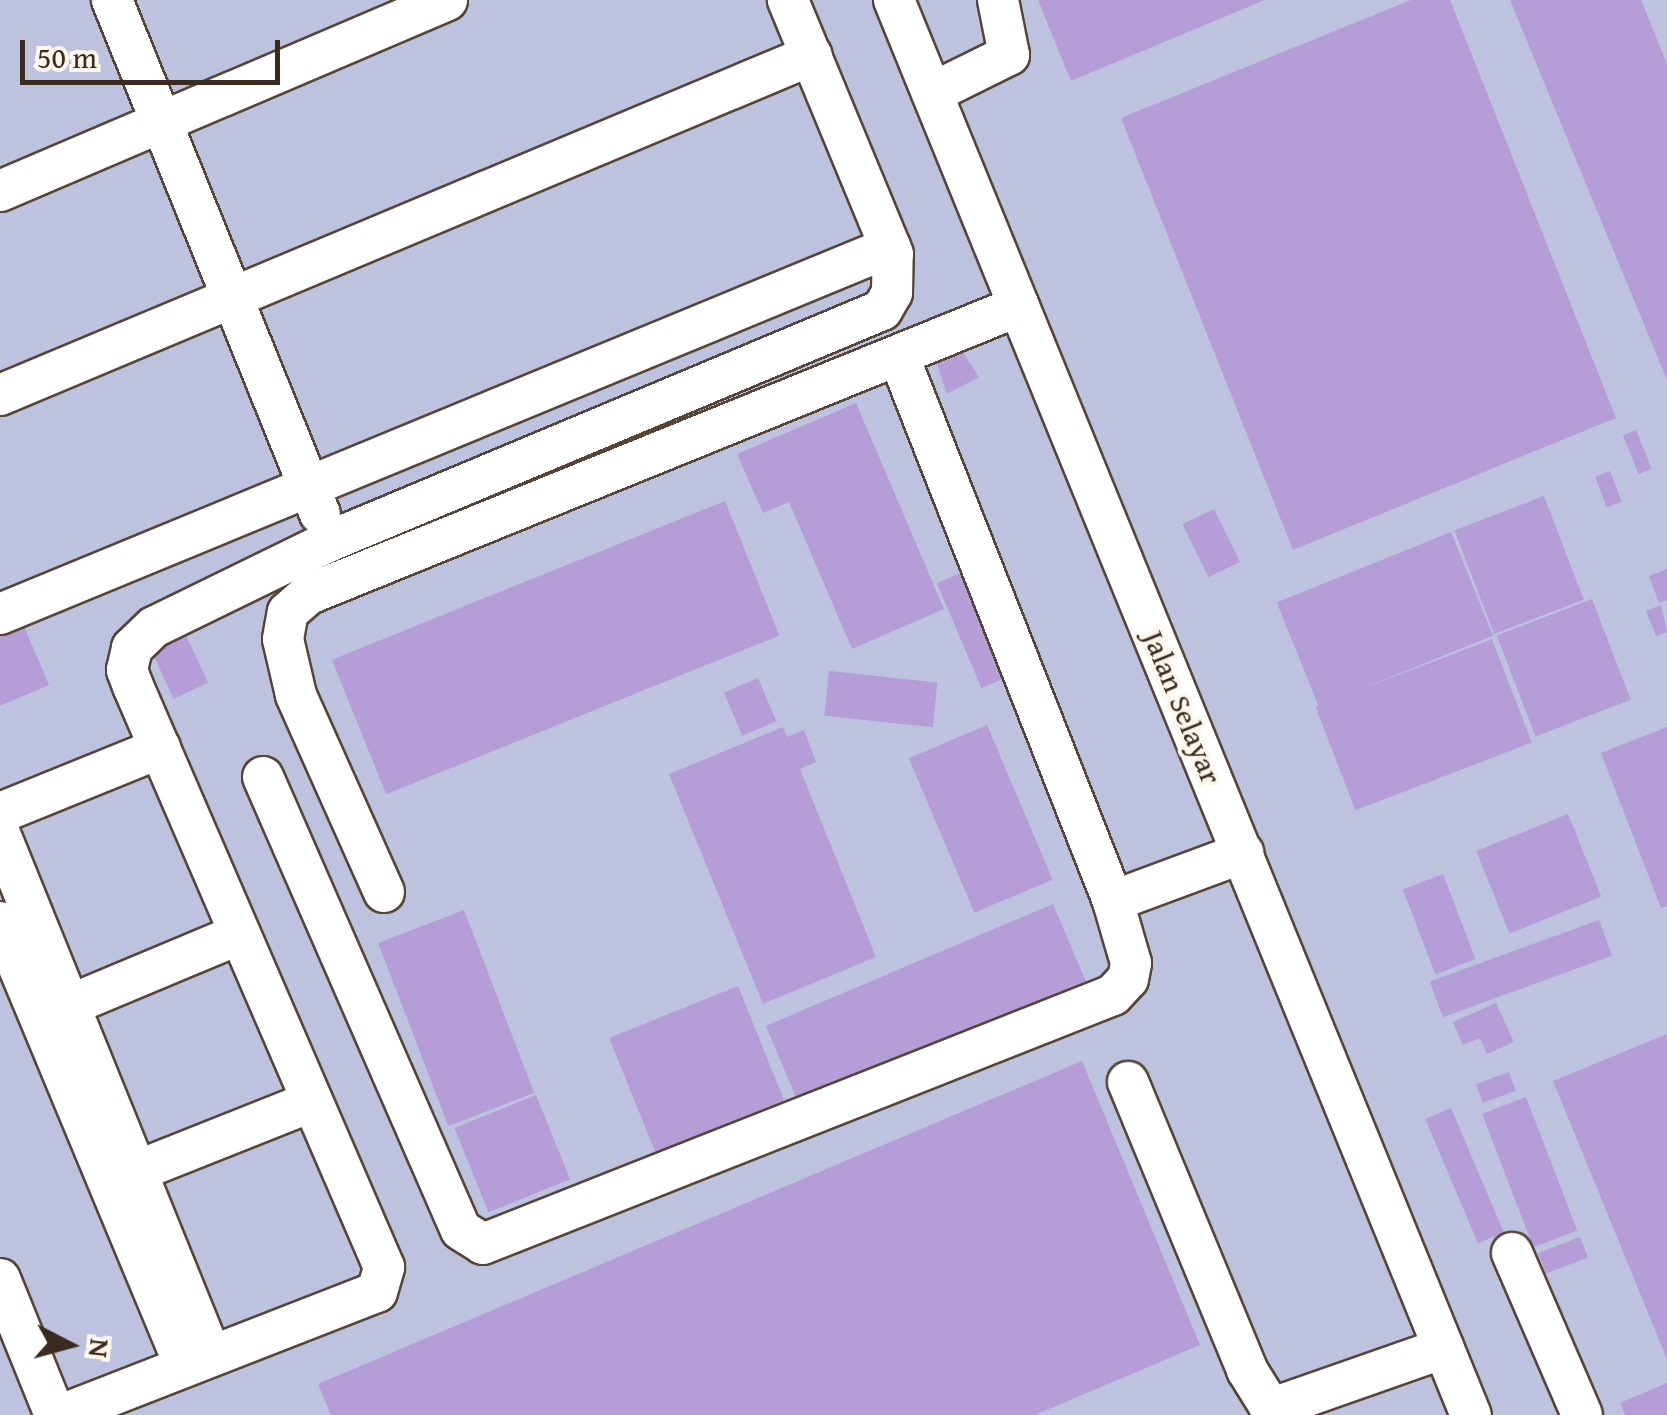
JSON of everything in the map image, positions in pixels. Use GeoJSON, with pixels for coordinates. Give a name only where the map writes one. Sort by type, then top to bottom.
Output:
{"type":"FeatureCollection","features":[{"type":"Feature","properties":{"kind":"street"},"geometry":{"type":"LineString","coordinates":[[112,0],[238,300],[330,541]]}},
{"type":"Feature","properties":{"kind":"street"},"geometry":{"type":"LineString","coordinates":[[0,190],[447,0]]}},
{"type":"Feature","properties":{"kind":"street"},"geometry":{"type":"LineString","coordinates":[[0,1279],[58,1415],[377,1292],[384,1267],[127,670],[132,648],[154,627],[330,541],[882,310],[894,278],[890,246],[788,0]]}},
{"type":"Feature","properties":{"kind":"street","name":"Jalan Selayar"},"geometry":{"type":"LineString","coordinates":[[894,0],[1471,1415]]}},
{"type":"Feature","properties":{"kind":"street"},"geometry":{"type":"LineString","coordinates":[[932,93],[1009,54],[998,0]]}},
{"type":"Feature","properties":{"kind":"street"},"geometry":{"type":"LineString","coordinates":[[0,395],[238,300],[812,55]]}},
{"type":"Feature","properties":{"kind":"street"},"geometry":{"type":"LineString","coordinates":[[0,614],[890,246]]}},
{"type":"Feature","properties":{"kind":"street"},"geometry":{"type":"LineString","coordinates":[[384,892],[296,695],[283,639],[288,612],[309,594],[1019,306]]}},
{"type":"Feature","properties":{"kind":"street"},"geometry":{"type":"LineString","coordinates":[[263,777],[460,1230],[483,1244],[1113,995],[1128,979],[1131,963],[1113,901],[899,357]]}},
{"type":"Feature","properties":{"kind":"street"},"geometry":{"type":"LineString","coordinates":[[0,813],[160,748]]}},
{"type":"Feature","properties":{"kind":"street"},"geometry":{"type":"LineString","coordinates":[[0,834],[138,1171],[197,1359]]}},
{"type":"Feature","properties":{"kind":"street"},"geometry":{"type":"LineString","coordinates":[[1113,901],[1243,854]]}},
{"type":"Feature","properties":{"kind":"street"},"geometry":{"type":"LineString","coordinates":[[0,922],[197,1359]]}},
{"type":"Feature","properties":{"kind":"street"},"geometry":{"type":"LineString","coordinates":[[70,1005],[240,934]]}},
{"type":"Feature","properties":{"kind":"street"},"geometry":{"type":"LineString","coordinates":[[1128,1082],[1247,1370],[1273,1412],[1444,1348]]}},
{"type":"Feature","properties":{"kind":"street"},"geometry":{"type":"LineString","coordinates":[[138,1171],[310,1102]]}},
{"type":"Feature","properties":{"kind":"street"},"geometry":{"type":"LineString","coordinates":[[1512,1253],[1582,1415]]}},
{"type":"Feature","properties":{"kind":"shaded area"},"geometry":{"type":"Polygon","coordinates":[[[0,0],[1667,0],[1667,1415],[0,1415],[0,0]]]}},
{"type":"Feature","properties":{"kind":"building"},"geometry":{"type":"Polygon","coordinates":[[[1038,0],[1265,0],[1071,81],[1038,0]]]}},
{"type":"Feature","properties":{"kind":"building"},"geometry":{"type":"Polygon","coordinates":[[[1411,0],[1450,0],[1616,418],[1293,550],[1121,118],[1411,0]]]}},
{"type":"Feature","properties":{"kind":"building"},"geometry":{"type":"Polygon","coordinates":[[[1510,0],[1641,0],[1667,64],[1667,380],[1510,0]]]}},
{"type":"Feature","properties":{"kind":"building"},"geometry":{"type":"Polygon","coordinates":[[[957,343],[979,377],[947,394],[932,349],[957,343]]]}},
{"type":"Feature","properties":{"kind":"building"},"geometry":{"type":"Polygon","coordinates":[[[856,403],[944,609],[852,649],[789,502],[763,513],[737,454],[856,403]]]}},
{"type":"Feature","properties":{"kind":"building"},"geometry":{"type":"Polygon","coordinates":[[[1636,430],[1652,469],[1639,474],[1623,435],[1636,430]]]}},
{"type":"Feature","properties":{"kind":"building"},"geometry":{"type":"Polygon","coordinates":[[[1610,471],[1622,502],[1607,508],[1595,477],[1610,471]]]}},
{"type":"Feature","properties":{"kind":"building"},"geometry":{"type":"Polygon","coordinates":[[[1544,496],[1584,600],[1494,634],[1454,530],[1544,496]]]}},
{"type":"Feature","properties":{"kind":"building"},"geometry":{"type":"Polygon","coordinates":[[[725,501],[779,635],[386,794],[332,660],[725,501]]]}},
{"type":"Feature","properties":{"kind":"building"},"geometry":{"type":"Polygon","coordinates":[[[1214,509],[1240,562],[1208,577],[1183,524],[1214,509]]]}},
{"type":"Feature","properties":{"kind":"building"},"geometry":{"type":"Polygon","coordinates":[[[1451,532],[1493,636],[1319,706],[1277,602],[1451,532]]]}},
{"type":"Feature","properties":{"kind":"building"},"geometry":{"type":"Polygon","coordinates":[[[970,569],[1015,674],[981,688],[937,583],[970,569]]]}},
{"type":"Feature","properties":{"kind":"building"},"geometry":{"type":"Polygon","coordinates":[[[1667,569],[1667,600],[1659,603],[1649,576],[1667,569]]]}},
{"type":"Feature","properties":{"kind":"building"},"geometry":{"type":"Polygon","coordinates":[[[1592,599],[1631,700],[1535,736],[1497,636],[1592,599]]]}},
{"type":"Feature","properties":{"kind":"building"},"geometry":{"type":"Polygon","coordinates":[[[1661,605],[1667,632],[1656,636],[1646,611],[1661,605]]]}},
{"type":"Feature","properties":{"kind":"building"},"geometry":{"type":"Polygon","coordinates":[[[18,612],[49,685],[0,706],[0,620],[18,612]]]}},
{"type":"Feature","properties":{"kind":"building"},"geometry":{"type":"Polygon","coordinates":[[[184,631],[208,683],[174,699],[150,647],[184,631]]]}},
{"type":"Feature","properties":{"kind":"building"},"geometry":{"type":"Polygon","coordinates":[[[1492,639],[1532,743],[1355,810],[1316,707],[1492,639]]]}},
{"type":"Feature","properties":{"kind":"building"},"geometry":{"type":"Polygon","coordinates":[[[829,671],[937,682],[933,727],[824,716],[829,671]]]}},
{"type":"Feature","properties":{"kind":"building"},"geometry":{"type":"Polygon","coordinates":[[[758,678],[776,721],[742,736],[724,692],[758,678]]]}},
{"type":"Feature","properties":{"kind":"building"},"geometry":{"type":"Polygon","coordinates":[[[987,725],[1053,880],[974,913],[909,758],[987,725]]]}},
{"type":"Feature","properties":{"kind":"building"},"geometry":{"type":"Polygon","coordinates":[[[783,727],[787,737],[804,730],[816,762],[800,769],[876,957],[763,1004],[669,774],[783,727]]]}},
{"type":"Feature","properties":{"kind":"building"},"geometry":{"type":"Polygon","coordinates":[[[1667,727],[1667,906],[1661,908],[1601,753],[1667,727]]]}},
{"type":"Feature","properties":{"kind":"building"},"geometry":{"type":"Polygon","coordinates":[[[1568,814],[1601,897],[1510,934],[1476,851],[1568,814]]]}},
{"type":"Feature","properties":{"kind":"building"},"geometry":{"type":"Polygon","coordinates":[[[1443,874],[1476,959],[1435,974],[1403,889],[1443,874]]]}},
{"type":"Feature","properties":{"kind":"building"},"geometry":{"type":"Polygon","coordinates":[[[1053,904],[1091,992],[803,1114],[766,1026],[1053,904]]]}},
{"type":"Feature","properties":{"kind":"building"},"geometry":{"type":"Polygon","coordinates":[[[464,910],[534,1093],[448,1126],[378,943],[464,910]]]}},
{"type":"Feature","properties":{"kind":"building"},"geometry":{"type":"Polygon","coordinates":[[[1599,920],[1612,956],[1443,1017],[1430,982],[1599,920]]]}},
{"type":"Feature","properties":{"kind":"building"},"geometry":{"type":"Polygon","coordinates":[[[738,986],[784,1100],[655,1152],[609,1038],[738,986]]]}},
{"type":"Feature","properties":{"kind":"building"},"geometry":{"type":"Polygon","coordinates":[[[1496,1003],[1514,1042],[1487,1054],[1480,1038],[1463,1045],[1453,1022],[1496,1003]]]}},
{"type":"Feature","properties":{"kind":"building"},"geometry":{"type":"Polygon","coordinates":[[[1667,1034],[1667,1359],[1553,1081],[1667,1034]]]}},
{"type":"Feature","properties":{"kind":"building"},"geometry":{"type":"Polygon","coordinates":[[[1082,1061],[1200,1345],[1035,1415],[331,1415],[318,1384],[1082,1061]]]}},
{"type":"Feature","properties":{"kind":"building"},"geometry":{"type":"Polygon","coordinates":[[[1509,1072],[1516,1091],[1483,1103],[1476,1084],[1509,1072]]]}},
{"type":"Feature","properties":{"kind":"building"},"geometry":{"type":"Polygon","coordinates":[[[536,1095],[570,1179],[488,1212],[454,1128],[536,1095]]]}},
{"type":"Feature","properties":{"kind":"building"},"geometry":{"type":"Polygon","coordinates":[[[1526,1097],[1577,1231],[1533,1247],[1482,1114],[1526,1097]]]}},
{"type":"Feature","properties":{"kind":"building"},"geometry":{"type":"Polygon","coordinates":[[[1451,1108],[1504,1232],[1478,1243],[1425,1119],[1451,1108]]]}},
{"type":"Feature","properties":{"kind":"building"},"geometry":{"type":"Polygon","coordinates":[[[1580,1237],[1588,1258],[1546,1274],[1538,1253],[1580,1237]]]}},
{"type":"Feature","properties":{"kind":"building"},"geometry":{"type":"Polygon","coordinates":[[[1667,1383],[1667,1415],[1625,1415],[1620,1403],[1667,1383]]]}}]}
